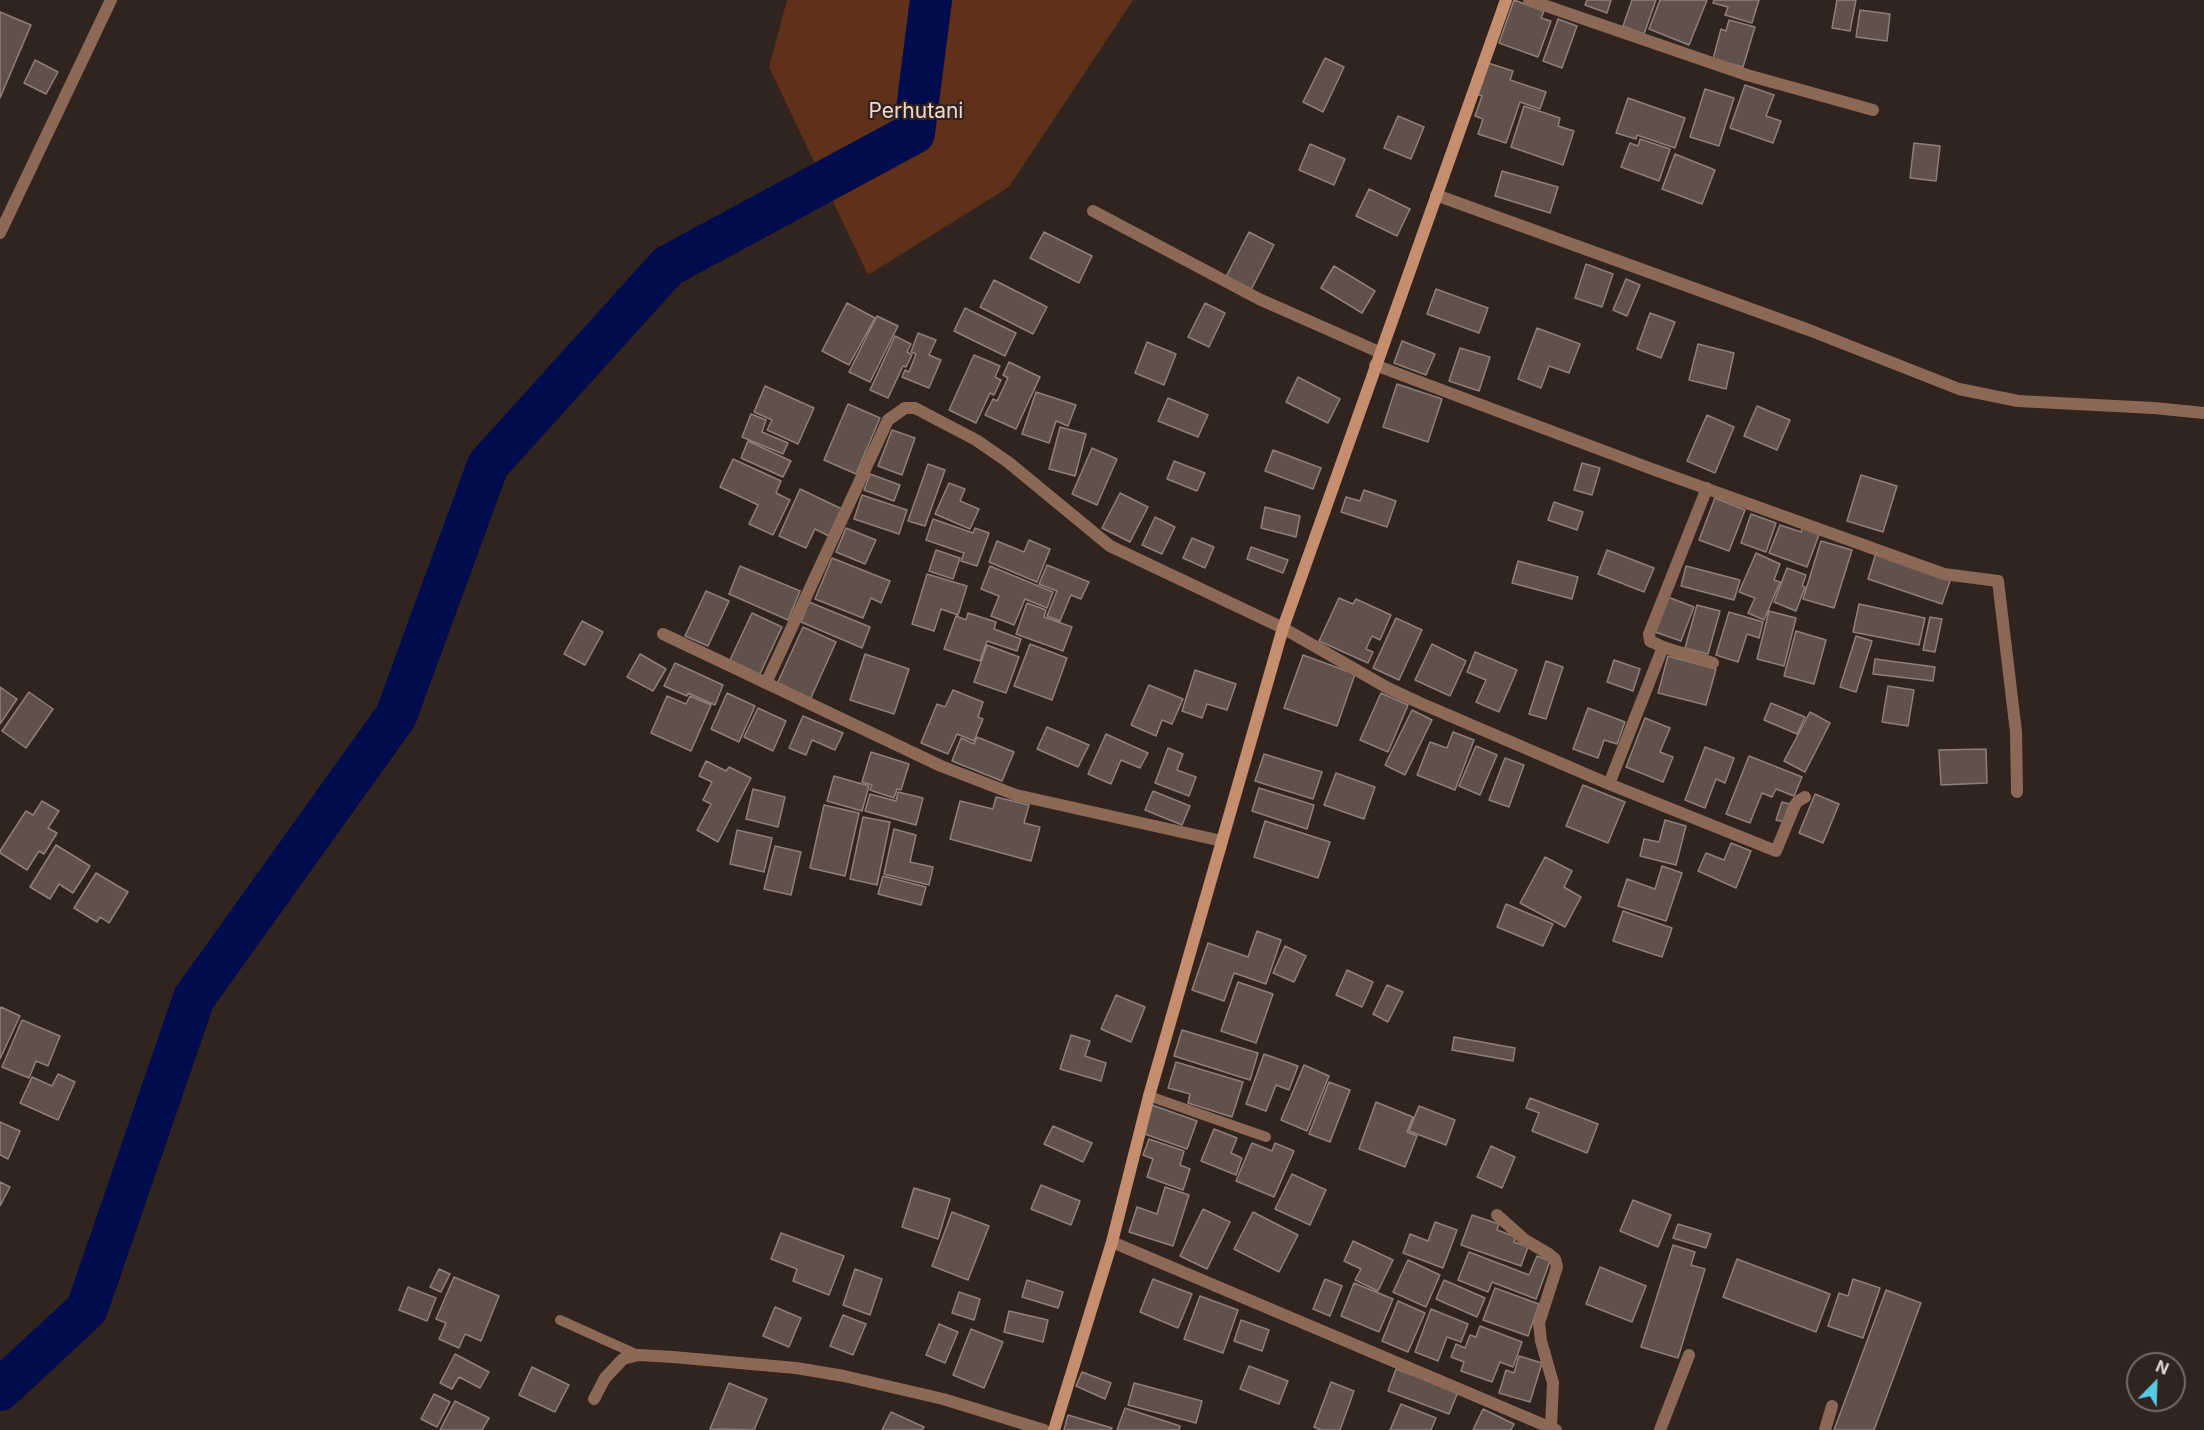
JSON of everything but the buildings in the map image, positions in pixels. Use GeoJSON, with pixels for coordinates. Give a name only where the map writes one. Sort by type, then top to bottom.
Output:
{"type":"FeatureCollection","features":[{"type":"Feature","properties":{"kind":"street"},"geometry":{"type":"LineString","coordinates":[[0,232],[111,0]]}},
{"type":"Feature","properties":{"kind":"street"},"geometry":{"type":"LineString","coordinates":[[1054,1430],[1112,1242],[1149,1096],[1283,628],[1379,352],[1506,0]]}},
{"type":"Feature","properties":{"kind":"street"},"geometry":{"type":"LineString","coordinates":[[1529,0],[1747,75],[1873,110]]}},
{"type":"Feature","properties":{"kind":"street"},"geometry":{"type":"LineString","coordinates":[[1436,195],[1809,330],[1959,389],[2018,401],[2204,412]]}},
{"type":"Feature","properties":{"kind":"street"},"geometry":{"type":"LineString","coordinates":[[1093,211],[1259,299],[1379,352]]}},
{"type":"Feature","properties":{"kind":"street"},"geometry":{"type":"LineString","coordinates":[[1375,365],[1944,574],[1998,581],[2016,732],[2017,792]]}},
{"type":"Feature","properties":{"kind":"street"},"geometry":{"type":"LineString","coordinates":[[766,683],[888,420],[905,408],[915,408],[976,440],[1008,462],[1110,546],[1283,628],[1386,687],[1609,784],[1776,851],[1795,805],[1806,798]]}},
{"type":"Feature","properties":{"kind":"street"},"geometry":{"type":"LineString","coordinates":[[1707,488],[1649,634],[1650,641],[1663,647],[1713,663]]}},
{"type":"Feature","properties":{"kind":"street"},"geometry":{"type":"LineString","coordinates":[[663,634],[941,766],[1016,795],[1222,841]]}},
{"type":"Feature","properties":{"kind":"street"},"geometry":{"type":"LineString","coordinates":[[1609,784],[1663,647]]}},
{"type":"Feature","properties":{"kind":"street"},"geometry":{"type":"LineString","coordinates":[[1112,1242],[1554,1429],[1553,1383],[1541,1341],[1539,1323],[1557,1267],[1555,1259],[1525,1240],[1497,1215]]}},
{"type":"Feature","properties":{"kind":"street"},"geometry":{"type":"LineString","coordinates":[[594,1399],[612,1369],[623,1359],[638,1355],[765,1365],[844,1376],[943,1399],[1044,1430]]}},
{"type":"Feature","properties":{"kind":"street"},"geometry":{"type":"LineString","coordinates":[[1660,1430],[1689,1355]]}},
{"type":"Feature","properties":{"kind":"street"},"geometry":{"type":"LineString","coordinates":[[1825,1430],[1832,1406]]}},
{"type":"Feature","properties":{"kind":"lane"},"geometry":{"type":"LineString","coordinates":[[1149,1096],[1266,1137]]}},
{"type":"Feature","properties":{"kind":"lane"},"geometry":{"type":"LineString","coordinates":[[560,1320],[638,1355]]}},
{"type":"Feature","properties":{"kind":"green space","name":"Perhutani"},"geometry":{"type":"Polygon","coordinates":[[[787,0],[1133,0],[1009,187],[868,275],[769,67],[787,0]]]}},
{"type":"Feature","properties":{"kind":"waterway"},"geometry":{"type":"LineString","coordinates":[[0,1390],[87,1309],[194,998],[396,716],[488,465],[668,266],[914,133],[931,0]]}}]}
